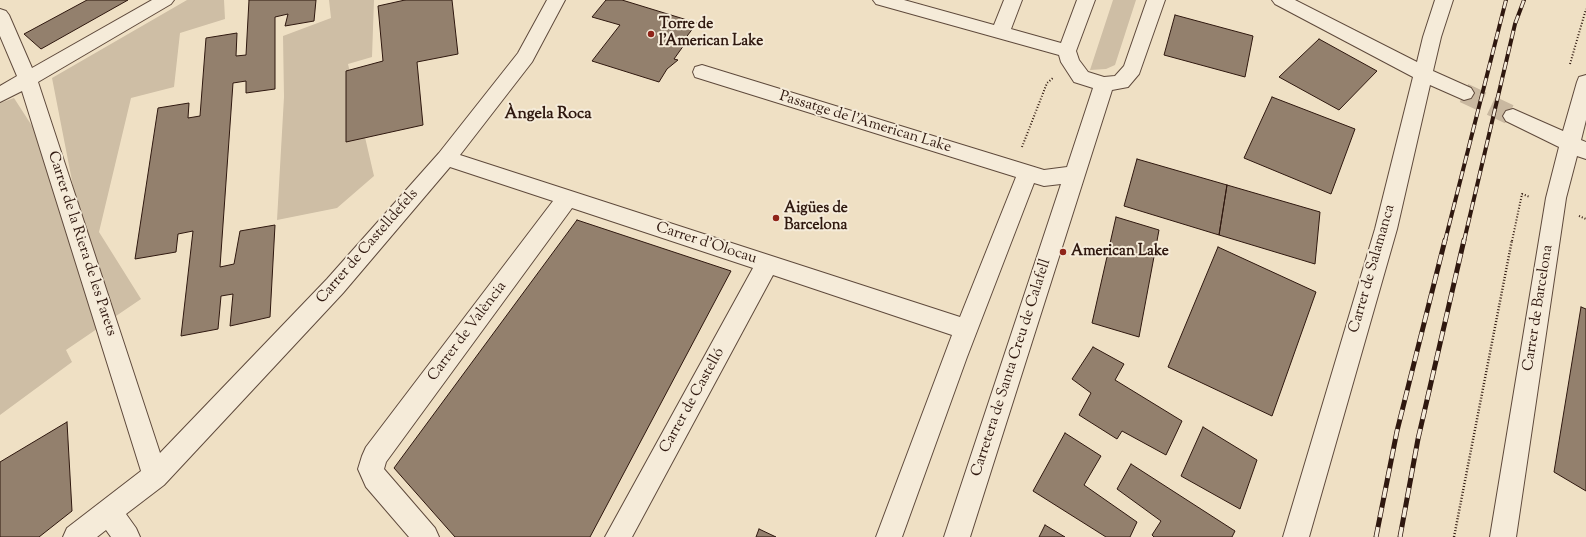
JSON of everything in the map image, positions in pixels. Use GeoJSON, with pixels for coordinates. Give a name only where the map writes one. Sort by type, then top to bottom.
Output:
{"type":"FeatureCollection","features":[{"type":"Feature","properties":{"kind":"street"},"geometry":{"type":"LineString","coordinates":[[0,95],[165,0]]}},
{"type":"Feature","properties":{"kind":"street","name":"Carrer de Castelldefels"},"geometry":{"type":"LineString","coordinates":[[76,537],[155,476],[335,286],[446,158],[525,57],[556,0]]}},
{"type":"Feature","properties":{"kind":"street"},"geometry":{"type":"LineString","coordinates":[[882,0],[1067,52]]}},
{"type":"Feature","properties":{"kind":"street"},"geometry":{"type":"LineString","coordinates":[[1000,33],[1013,0]]}},
{"type":"Feature","properties":{"kind":"street"},"geometry":{"type":"LineString","coordinates":[[1086,0],[1067,52],[1070,62],[1081,77],[1104,84],[1121,82],[1132,69],[1156,0]]}},
{"type":"Feature","properties":{"kind":"street"},"geometry":{"type":"LineString","coordinates":[[1281,0],[1464,93]]}},
{"type":"Feature","properties":{"kind":"street","name":"Carrer de Salamanca"},"geometry":{"type":"LineString","coordinates":[[1296,537],[1386,229],[1432,37],[1444,0]]}},
{"type":"Feature","properties":{"kind":"street","name":"Carrer de la Riera de les Parets"},"geometry":{"type":"LineString","coordinates":[[0,15],[28,79],[155,476]]}},
{"type":"Feature","properties":{"kind":"street","name":"Passatge de l'American Lake"},"geometry":{"type":"LineString","coordinates":[[702,72],[1044,178],[1075,174]]}},
{"type":"Feature","properties":{"kind":"street","name":"Carrer de Barcelona"},"geometry":{"type":"LineString","coordinates":[[1503,537],[1556,198],[1578,147],[1586,82]]}},
{"type":"Feature","properties":{"kind":"street","name":"Carretera de Santa Creu de Calafell"},"geometry":{"type":"LineString","coordinates":[[957,537],[1104,84]]}},
{"type":"Feature","properties":{"kind":"street"},"geometry":{"type":"LineString","coordinates":[[1513,116],[1578,147]]}},
{"type":"Feature","properties":{"kind":"street","name":"Carrer d'Olocau"},"geometry":{"type":"LineString","coordinates":[[446,158],[966,329]]}},
{"type":"Feature","properties":{"kind":"street"},"geometry":{"type":"LineString","coordinates":[[889,537],[966,329],[1028,173]]}},
{"type":"Feature","properties":{"kind":"street","name":"Carrer de València"},"geometry":{"type":"LineString","coordinates":[[426,537],[375,478],[371,469],[376,456],[568,198]]}},
{"type":"Feature","properties":{"kind":"street","name":"Carrer de Castelló"},"geometry":{"type":"LineString","coordinates":[[618,537],[767,264]]}},
{"type":"Feature","properties":{"kind":"street"},"geometry":{"type":"LineString","coordinates":[[108,512],[127,537]]}},
{"type":"Feature","properties":{"kind":"path"},"geometry":{"type":"LineString","coordinates":[[1569,67],[1586,9]]}},
{"type":"Feature","properties":{"kind":"path"},"geometry":{"type":"LineString","coordinates":[[1454,537],[1497,312],[1522,194]]}},
{"type":"Feature","properties":{"kind":"shaded area"},"geometry":{"type":"Polygon","coordinates":[[[187,0],[224,0],[225,19],[180,33],[174,87],[131,98],[99,232],[141,299],[66,350],[72,362],[0,415],[0,103],[14,98],[74,191],[52,78],[187,0]]]}},
{"type":"Feature","properties":{"kind":"shaded area"},"geometry":{"type":"Polygon","coordinates":[[[329,0],[374,0],[372,57],[348,64],[374,176],[337,208],[277,220],[284,97],[283,36],[331,18],[329,0]]]}},
{"type":"Feature","properties":{"kind":"shaded area"},"geometry":{"type":"Polygon","coordinates":[[[1113,0],[1136,0],[1115,65],[1106,69],[1090,70],[1113,0]]]}},
{"type":"Feature","properties":{"kind":"building"},"geometry":{"type":"Polygon","coordinates":[[[87,0],[128,0],[41,49],[24,34],[87,0]]]}},
{"type":"Feature","properties":{"kind":"building"},"geometry":{"type":"Polygon","coordinates":[[[249,0],[316,0],[314,21],[285,26],[288,14],[275,17],[275,89],[246,93],[246,81],[233,83],[220,267],[234,264],[240,231],[275,225],[270,317],[230,326],[233,294],[221,296],[218,329],[181,336],[193,231],[178,234],[176,252],[135,259],[158,108],[189,103],[188,118],[200,116],[206,38],[237,33],[236,56],[246,55],[249,0]]]}},
{"type":"Feature","properties":{"kind":"building"},"geometry":{"type":"Polygon","coordinates":[[[405,0],[452,0],[458,54],[417,62],[423,125],[346,142],[346,71],[383,61],[378,6],[405,0]]]}},
{"type":"Feature","properties":{"kind":"building","name":"Torre de l'American Lake"},"geometry":{"type":"Polygon","coordinates":[[[606,0],[622,0],[697,23],[681,44],[684,45],[674,59],[678,60],[667,69],[659,82],[592,61],[620,25],[592,17],[606,0]]]}},
{"type":"Feature","properties":{"kind":"building"},"geometry":{"type":"Polygon","coordinates":[[[1175,15],[1253,36],[1245,77],[1164,55],[1175,15]]]}},
{"type":"Feature","properties":{"kind":"building"},"geometry":{"type":"Polygon","coordinates":[[[1319,39],[1377,71],[1339,110],[1279,77],[1319,39]]]}},
{"type":"Feature","properties":{"kind":"building"},"geometry":{"type":"Polygon","coordinates":[[[1272,97],[1355,129],[1331,194],[1244,158],[1272,97]]]}},
{"type":"Feature","properties":{"kind":"building"},"geometry":{"type":"Polygon","coordinates":[[[1137,159],[1227,185],[1219,235],[1124,206],[1137,159]]]}},
{"type":"Feature","properties":{"kind":"building"},"geometry":{"type":"Polygon","coordinates":[[[1227,185],[1320,212],[1315,264],[1219,235],[1227,185]]]}},
{"type":"Feature","properties":{"kind":"building"},"geometry":{"type":"Polygon","coordinates":[[[1116,217],[1159,230],[1139,337],[1092,323],[1116,217]]]}},
{"type":"Feature","properties":{"kind":"building"},"geometry":{"type":"Polygon","coordinates":[[[577,220],[731,271],[590,537],[455,537],[394,468],[577,220]]]}},
{"type":"Feature","properties":{"kind":"building"},"geometry":{"type":"Polygon","coordinates":[[[1218,247],[1316,292],[1272,416],[1168,367],[1218,247]]]}},
{"type":"Feature","properties":{"kind":"building"},"geometry":{"type":"Polygon","coordinates":[[[1581,307],[1586,309],[1586,491],[1554,472],[1581,307]]]}},
{"type":"Feature","properties":{"kind":"building"},"geometry":{"type":"Polygon","coordinates":[[[1093,347],[1124,364],[1115,380],[1182,421],[1166,455],[1122,431],[1117,439],[1079,415],[1091,393],[1072,379],[1093,347]]]}},
{"type":"Feature","properties":{"kind":"building"},"geometry":{"type":"Polygon","coordinates":[[[67,422],[72,511],[39,537],[0,537],[0,462],[67,422]]]}},
{"type":"Feature","properties":{"kind":"building"},"geometry":{"type":"Polygon","coordinates":[[[1203,427],[1257,460],[1240,509],[1181,476],[1203,427]]]}},
{"type":"Feature","properties":{"kind":"building"},"geometry":{"type":"Polygon","coordinates":[[[1065,433],[1101,456],[1084,485],[1137,522],[1130,537],[1106,537],[1033,491],[1065,433]]]}},
{"type":"Feature","properties":{"kind":"building"},"geometry":{"type":"Polygon","coordinates":[[[1131,464],[1235,531],[1232,537],[1154,537],[1152,535],[1161,521],[1117,489],[1131,464]]]}},
{"type":"Feature","properties":{"kind":"building"},"geometry":{"type":"Polygon","coordinates":[[[1045,525],[1065,537],[1039,537],[1045,525]]]}},
{"type":"Feature","properties":{"kind":"building"},"geometry":{"type":"Polygon","coordinates":[[[759,529],[776,537],[756,537],[759,529]]]}},
{"type":"Feature","properties":{"kind":"tunnel"},"geometry":{"type":"LineString","coordinates":[[1464,93],[1513,116]]}},
{"type":"Feature","properties":{"kind":"railway"},"geometry":{"type":"LineString","coordinates":[[1445,241],[1506,0]]}},
{"type":"Feature","properties":{"kind":"railway"},"geometry":{"type":"LineString","coordinates":[[1464,241],[1515,24],[1524,0]]}},
{"type":"Feature","properties":{"kind":"railway"},"geometry":{"type":"LineString","coordinates":[[1376,537],[1397,431],[1445,240]]}},
{"type":"Feature","properties":{"kind":"railway"},"geometry":{"type":"LineString","coordinates":[[1400,537],[1418,439],[1464,240]]}},
{"type":"Feature","properties":{"kind":"place","name":"Torre de l'American Lake"},"geometry":{"type":"Point","coordinates":[651,34]}},
{"type":"Feature","properties":{"kind":"place","name":"Aigües de Barcelona"},"geometry":{"type":"Point","coordinates":[776,218]}},
{"type":"Feature","properties":{"kind":"place","name":"American Lake"},"geometry":{"type":"Point","coordinates":[1063,252]}},
{"type":"Feature","properties":{"kind":"district","name":"Àngela Roca"},"geometry":{"type":"Point","coordinates":[548,115]}}]}
